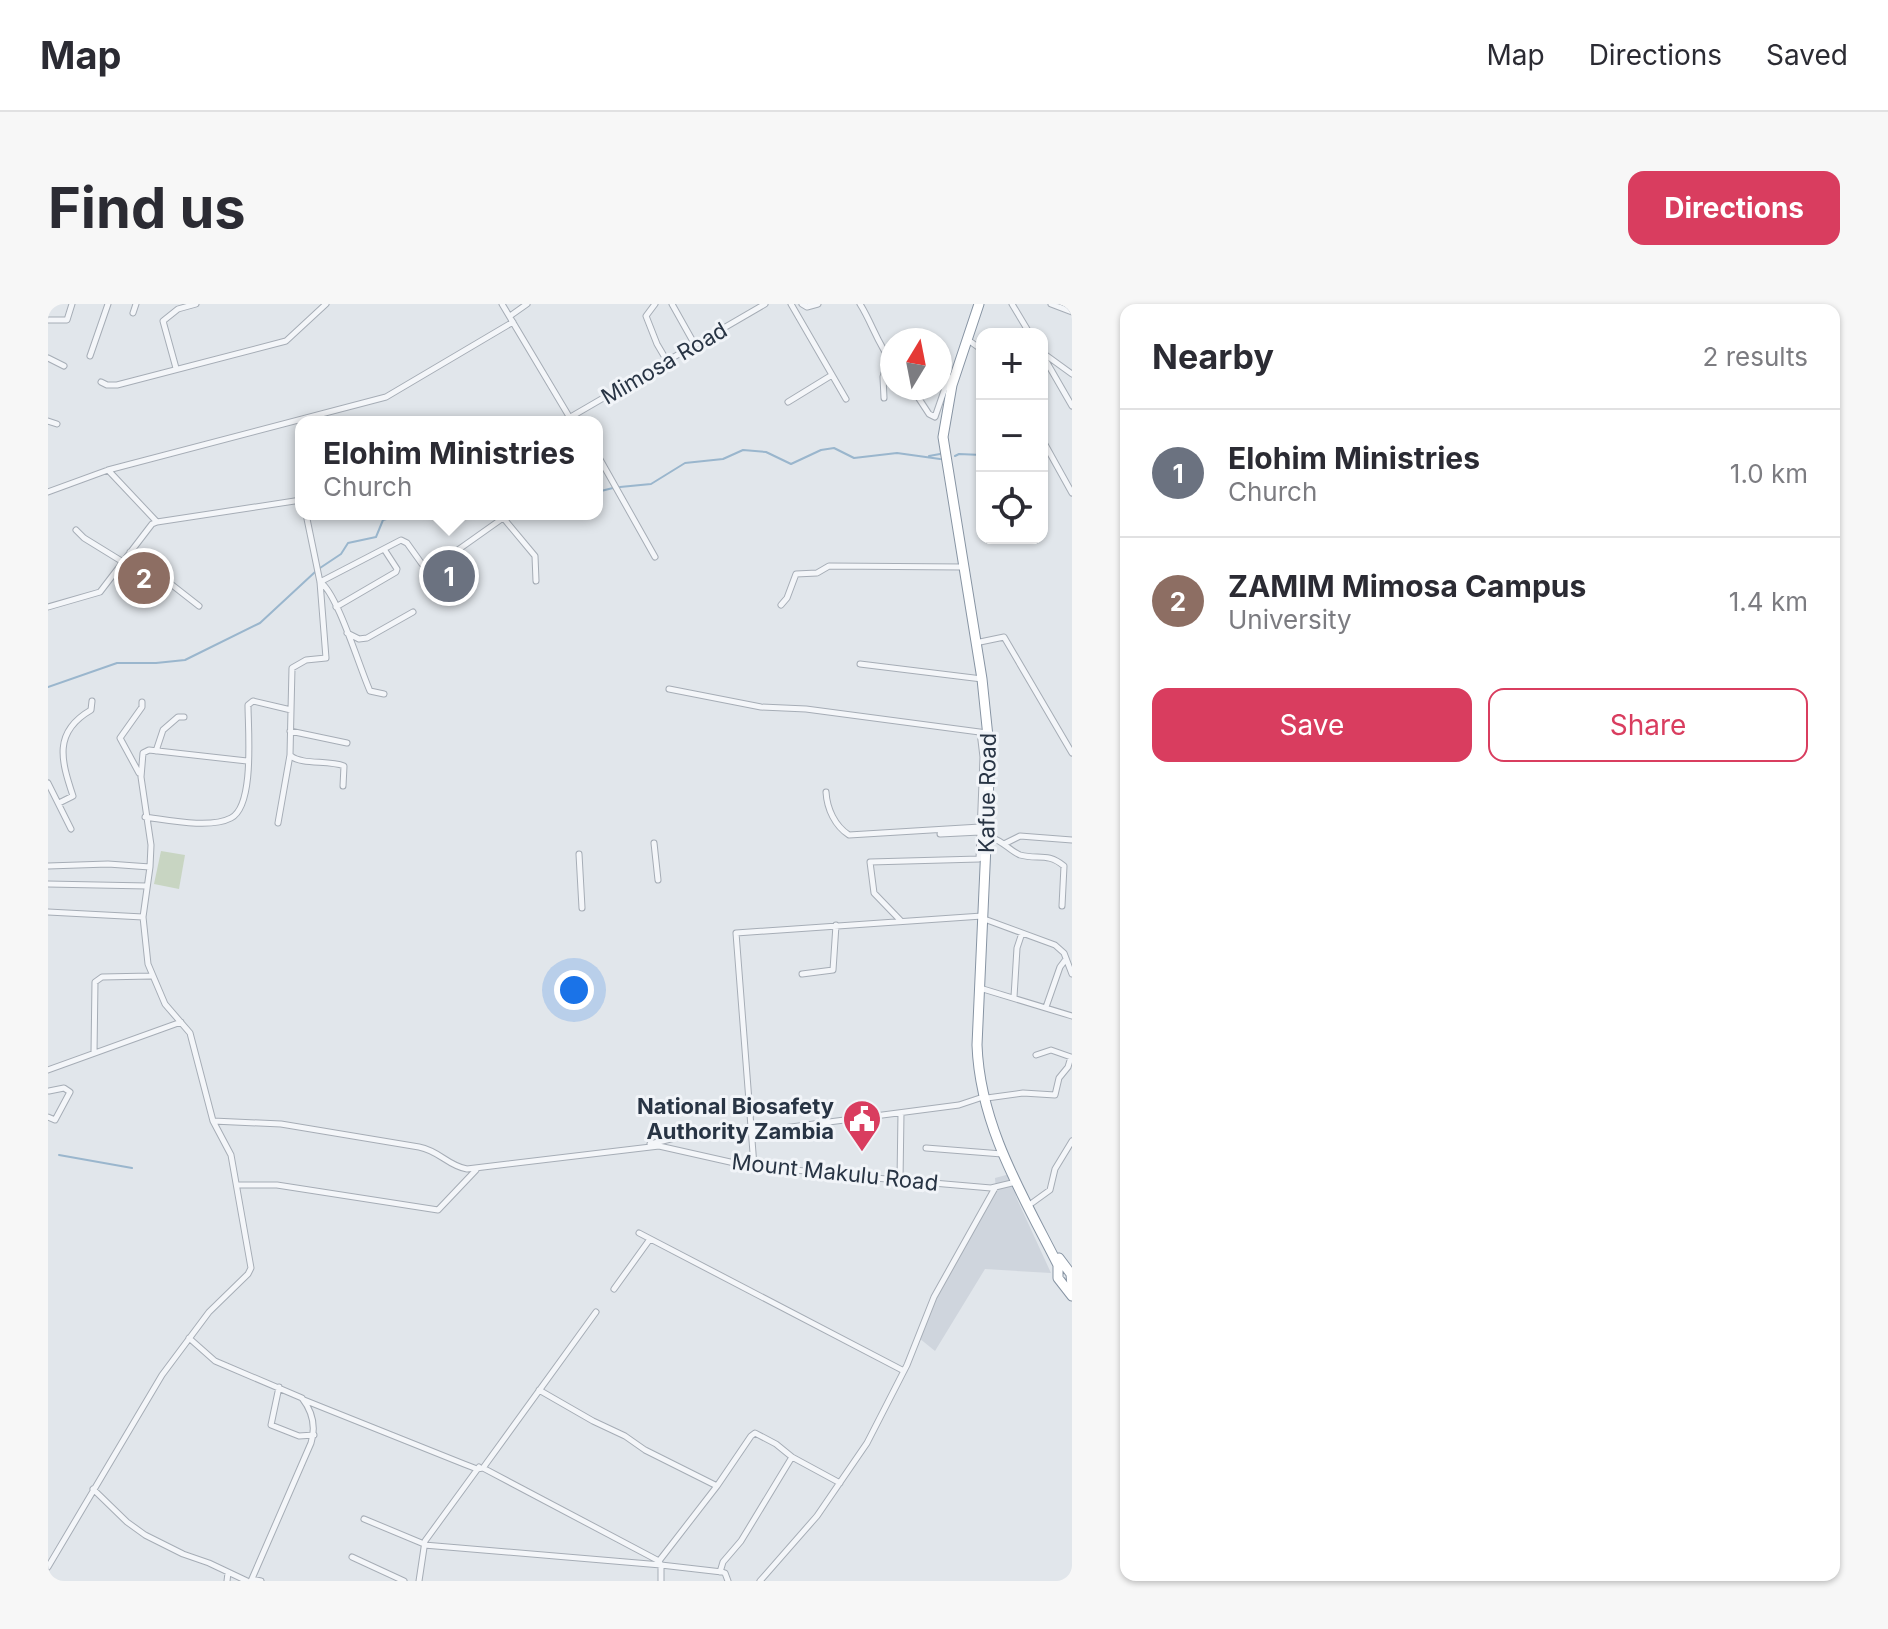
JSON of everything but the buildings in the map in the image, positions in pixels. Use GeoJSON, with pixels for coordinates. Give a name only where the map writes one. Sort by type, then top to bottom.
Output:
{"type":"FeatureCollection","features":[{"type":"Feature","properties":{"kind":"highway","name":"Kafue Road"},"geometry":{"type":"LineString","coordinates":[[982,304],[953,398],[948,445],[993,743],[984,831]]}},
{"type":"Feature","properties":{"kind":"highway","name":"Kafue Road"},"geometry":{"type":"LineString","coordinates":[[982,304],[947,405],[944,445],[982,679],[986,786],[982,1055],[985,1097],[1000,1138],[1068,1277],[1072,1296]]}},
{"type":"Feature","properties":{"kind":"highway","name":"Kafue Road"},"geometry":{"type":"LineString","coordinates":[[985,918],[977,1045],[985,1097],[1002,1154],[1058,1265],[1068,1277]]}},
{"type":"Feature","properties":{"kind":"street"},"geometry":{"type":"LineString","coordinates":[[48,320],[67,320],[72,304]]}},
{"type":"Feature","properties":{"kind":"street"},"geometry":{"type":"LineString","coordinates":[[90,356],[108,304]]}},
{"type":"Feature","properties":{"kind":"street"},"geometry":{"type":"LineString","coordinates":[[133,313],[136,304]]}},
{"type":"Feature","properties":{"kind":"street"},"geometry":{"type":"LineString","coordinates":[[176,368],[163,321],[178,309],[196,304]]}},
{"type":"Feature","properties":{"kind":"street"},"geometry":{"type":"LineString","coordinates":[[101,382],[112,386],[286,341],[326,304]]}},
{"type":"Feature","properties":{"kind":"street"},"geometry":{"type":"LineString","coordinates":[[502,304],[572,416]]}},
{"type":"Feature","properties":{"kind":"street"},"geometry":{"type":"LineString","coordinates":[[314,416],[386,397],[511,319],[527,304]]}},
{"type":"Feature","properties":{"kind":"street"},"geometry":{"type":"LineString","coordinates":[[655,304],[646,316],[667,361]]}},
{"type":"Feature","properties":{"kind":"street"},"geometry":{"type":"LineString","coordinates":[[672,304],[695,345]]}},
{"type":"Feature","properties":{"kind":"street","name":"Mimosa Road"},"geometry":{"type":"LineString","coordinates":[[572,416],[765,304]]}},
{"type":"Feature","properties":{"kind":"street"},"geometry":{"type":"LineString","coordinates":[[791,304],[846,399]]}},
{"type":"Feature","properties":{"kind":"street"},"geometry":{"type":"LineString","coordinates":[[802,304],[807,307],[818,304]]}},
{"type":"Feature","properties":{"kind":"street"},"geometry":{"type":"LineString","coordinates":[[860,304],[880,341]]}},
{"type":"Feature","properties":{"kind":"street"},"geometry":{"type":"LineString","coordinates":[[1012,304],[1026,328]]}},
{"type":"Feature","properties":{"kind":"street"},"geometry":{"type":"LineString","coordinates":[[1051,304],[1072,312]]}},
{"type":"Feature","properties":{"kind":"street"},"geometry":{"type":"LineString","coordinates":[[971,342],[976,346]]}},
{"type":"Feature","properties":{"kind":"street"},"geometry":{"type":"LineString","coordinates":[[1048,357],[1072,374]]}},
{"type":"Feature","properties":{"kind":"street"},"geometry":{"type":"LineString","coordinates":[[48,358],[64,366]]}},
{"type":"Feature","properties":{"kind":"street"},"geometry":{"type":"LineString","coordinates":[[1048,364],[1072,406]]}},
{"type":"Feature","properties":{"kind":"street"},"geometry":{"type":"LineString","coordinates":[[952,378],[956,374]]}},
{"type":"Feature","properties":{"kind":"street"},"geometry":{"type":"LineString","coordinates":[[788,402],[832,375]]}},
{"type":"Feature","properties":{"kind":"street"},"geometry":{"type":"LineString","coordinates":[[920,400],[929,414],[935,417],[941,400]]}},
{"type":"Feature","properties":{"kind":"street"},"geometry":{"type":"LineString","coordinates":[[48,421],[57,424]]}},
{"type":"Feature","properties":{"kind":"street"},"geometry":{"type":"LineString","coordinates":[[48,492],[108,470],[295,421]]}},
{"type":"Feature","properties":{"kind":"street"},"geometry":{"type":"LineString","coordinates":[[1048,450],[1072,493]]}},
{"type":"Feature","properties":{"kind":"street"},"geometry":{"type":"LineString","coordinates":[[603,465],[655,557]]}},
{"type":"Feature","properties":{"kind":"street"},"geometry":{"type":"LineString","coordinates":[[108,470],[157,522]]}},
{"type":"Feature","properties":{"kind":"street"},"geometry":{"type":"LineString","coordinates":[[48,607],[100,592],[152,524],[295,501]]}},
{"type":"Feature","properties":{"kind":"street"},"geometry":{"type":"LineString","coordinates":[[278,823],[290,755],[292,668],[306,660],[326,658],[320,582],[307,520]]}},
{"type":"Feature","properties":{"kind":"street"},"geometry":{"type":"LineString","coordinates":[[457,572],[453,560],[455,552],[496,520]]}},
{"type":"Feature","properties":{"kind":"street"},"geometry":{"type":"LineString","coordinates":[[505,520],[535,556],[536,581]]}},
{"type":"Feature","properties":{"kind":"street"},"geometry":{"type":"LineString","coordinates":[[76,530],[123,562]]}},
{"type":"Feature","properties":{"kind":"street"},"geometry":{"type":"LineString","coordinates":[[320,582],[401,540],[422,564]]}},
{"type":"Feature","properties":{"kind":"street"},"geometry":{"type":"LineString","coordinates":[[336,607],[396,572],[390,555],[384,549]]}},
{"type":"Feature","properties":{"kind":"street"},"geometry":{"type":"LineString","coordinates":[[130,552],[199,606]]}},
{"type":"Feature","properties":{"kind":"street"},"geometry":{"type":"LineString","coordinates":[[817,566],[963,567]]}},
{"type":"Feature","properties":{"kind":"street"},"geometry":{"type":"LineString","coordinates":[[781,605],[796,574],[817,573],[826,567]]}},
{"type":"Feature","properties":{"kind":"street"},"geometry":{"type":"LineString","coordinates":[[320,582],[327,587],[370,691],[384,694]]}},
{"type":"Feature","properties":{"kind":"street"},"geometry":{"type":"LineString","coordinates":[[347,632],[359,639],[367,638],[413,612]]}},
{"type":"Feature","properties":{"kind":"street"},"geometry":{"type":"LineString","coordinates":[[980,642],[1004,637],[1072,753]]}},
{"type":"Feature","properties":{"kind":"street"},"geometry":{"type":"LineString","coordinates":[[860,664],[982,679]]}},
{"type":"Feature","properties":{"kind":"street"},"geometry":{"type":"LineString","coordinates":[[669,689],[761,707],[806,709],[984,732]]}},
{"type":"Feature","properties":{"kind":"street"},"geometry":{"type":"LineString","coordinates":[[59,803],[73,796],[60,753],[71,725],[91,710],[92,701]]}},
{"type":"Feature","properties":{"kind":"street"},"geometry":{"type":"LineString","coordinates":[[141,777],[120,738],[142,707],[142,702]]}},
{"type":"Feature","properties":{"kind":"street"},"geometry":{"type":"LineString","coordinates":[[145,817],[198,822],[231,818],[239,812],[245,799],[250,702],[291,710]]}},
{"type":"Feature","properties":{"kind":"street"},"geometry":{"type":"LineString","coordinates":[[156,751],[167,724],[184,717]]}},
{"type":"Feature","properties":{"kind":"street"},"geometry":{"type":"LineString","coordinates":[[290,731],[347,743]]}},
{"type":"Feature","properties":{"kind":"street"},"geometry":{"type":"LineString","coordinates":[[48,1567],[162,1375],[209,1312],[251,1268],[231,1155],[213,1121],[190,1033],[165,1004],[151,976],[143,917],[151,845],[141,777],[142,755],[149,750],[247,761]]}},
{"type":"Feature","properties":{"kind":"street"},"geometry":{"type":"LineString","coordinates":[[290,755],[301,762],[313,760],[344,766],[343,786]]}},
{"type":"Feature","properties":{"kind":"street"},"geometry":{"type":"LineString","coordinates":[[48,783],[71,829]]}},
{"type":"Feature","properties":{"kind":"street"},"geometry":{"type":"LineString","coordinates":[[826,792],[828,807],[844,833],[851,836],[984,831],[1020,855],[1053,857],[1064,866],[1062,906]]}},
{"type":"Feature","properties":{"kind":"street"},"geometry":{"type":"LineString","coordinates":[[865,842],[869,838],[984,831]]}},
{"type":"Feature","properties":{"kind":"street"},"geometry":{"type":"LineString","coordinates":[[902,922],[874,893],[870,862],[979,859],[984,831]]}},
{"type":"Feature","properties":{"kind":"street"},"geometry":{"type":"LineString","coordinates":[[1004,844],[1020,836],[1072,840]]}},
{"type":"Feature","properties":{"kind":"street"},"geometry":{"type":"LineString","coordinates":[[654,843],[658,880]]}},
{"type":"Feature","properties":{"kind":"street"},"geometry":{"type":"LineString","coordinates":[[579,854],[582,908]]}},
{"type":"Feature","properties":{"kind":"street"},"geometry":{"type":"LineString","coordinates":[[48,866],[108,864],[150,867]]}},
{"type":"Feature","properties":{"kind":"street"},"geometry":{"type":"LineString","coordinates":[[48,884],[147,886]]}},
{"type":"Feature","properties":{"kind":"street"},"geometry":{"type":"LineString","coordinates":[[48,912],[143,917]]}},
{"type":"Feature","properties":{"kind":"street"},"geometry":{"type":"LineString","coordinates":[[754,1166],[736,934],[836,925],[985,918],[1055,945],[1066,958],[1072,974]]}},
{"type":"Feature","properties":{"kind":"street"},"geometry":{"type":"LineString","coordinates":[[802,974],[833,970],[836,925]]}},
{"type":"Feature","properties":{"kind":"street"},"geometry":{"type":"LineString","coordinates":[[1014,997],[1017,948],[1022,933]]}},
{"type":"Feature","properties":{"kind":"street"},"geometry":{"type":"LineString","coordinates":[[1046,1007],[1066,958]]}},
{"type":"Feature","properties":{"kind":"street"},"geometry":{"type":"LineString","coordinates":[[94,1053],[95,982],[102,977],[151,976]]}},
{"type":"Feature","properties":{"kind":"street"},"geometry":{"type":"LineString","coordinates":[[983,989],[1072,1016]]}},
{"type":"Feature","properties":{"kind":"street"},"geometry":{"type":"LineString","coordinates":[[48,1070],[182,1022]]}},
{"type":"Feature","properties":{"kind":"street"},"geometry":{"type":"LineString","coordinates":[[645,1146],[679,1137],[959,1105],[985,1097],[1023,1093],[1055,1095],[1059,1078],[1071,1057],[1051,1050],[1036,1055]]}},
{"type":"Feature","properties":{"kind":"street"},"geometry":{"type":"LineString","coordinates":[[48,1091],[64,1088],[70,1092],[55,1120],[48,1117]]}},
{"type":"Feature","properties":{"kind":"street"},"geometry":{"type":"LineString","coordinates":[[900,1180],[901,1113]]}},
{"type":"Feature","properties":{"kind":"street","name":"Mount Makulu Road"},"geometry":{"type":"LineString","coordinates":[[213,1121],[281,1124],[428,1149],[438,1152],[457,1167],[477,1169],[645,1146],[666,1147],[754,1166],[995,1188],[1016,1182]]}},
{"type":"Feature","properties":{"kind":"street"},"geometry":{"type":"LineString","coordinates":[[1032,1203],[1047,1194],[1055,1169],[1072,1141]]}},
{"type":"Feature","properties":{"kind":"street"},"geometry":{"type":"LineString","coordinates":[[926,1148],[1002,1154]]}},
{"type":"Feature","properties":{"kind":"street"},"geometry":{"type":"LineString","coordinates":[[237,1185],[268,1183],[438,1210],[477,1169]]}},
{"type":"Feature","properties":{"kind":"street"},"geometry":{"type":"LineString","coordinates":[[760,1581],[817,1516],[867,1443],[904,1371],[930,1305],[995,1188]]}},
{"type":"Feature","properties":{"kind":"street"},"geometry":{"type":"LineString","coordinates":[[639,1233],[904,1371]]}},
{"type":"Feature","properties":{"kind":"street"},"geometry":{"type":"LineString","coordinates":[[614,1289],[650,1239]]}},
{"type":"Feature","properties":{"kind":"street"},"geometry":{"type":"LineString","coordinates":[[419,1581],[424,1544],[596,1312]]}},
{"type":"Feature","properties":{"kind":"street"},"geometry":{"type":"LineString","coordinates":[[189,1338],[215,1361],[304,1400],[480,1468],[660,1563]]}},
{"type":"Feature","properties":{"kind":"street"},"geometry":{"type":"LineString","coordinates":[[279,1387],[271,1425],[299,1436],[314,1435]]}},
{"type":"Feature","properties":{"kind":"street"},"geometry":{"type":"LineString","coordinates":[[539,1390],[645,1450],[717,1486]]}},
{"type":"Feature","properties":{"kind":"street"},"geometry":{"type":"LineString","coordinates":[[250,1580],[314,1435],[313,1421],[304,1400]]}},
{"type":"Feature","properties":{"kind":"street"},"geometry":{"type":"LineString","coordinates":[[661,1581],[660,1563],[755,1433],[840,1483]]}},
{"type":"Feature","properties":{"kind":"street"},"geometry":{"type":"LineString","coordinates":[[720,1572],[723,1562],[741,1541],[792,1457]]}},
{"type":"Feature","properties":{"kind":"street"},"geometry":{"type":"LineString","coordinates":[[93,1489],[145,1535],[228,1573],[261,1581]]}},
{"type":"Feature","properties":{"kind":"street"},"geometry":{"type":"LineString","coordinates":[[364,1519],[424,1544],[660,1563],[725,1573],[728,1581]]}},
{"type":"Feature","properties":{"kind":"street"},"geometry":{"type":"LineString","coordinates":[[352,1557],[404,1581]]}},
{"type":"Feature","properties":{"kind":"street"},"geometry":{"type":"LineString","coordinates":[[227,1581],[228,1573]]}},
{"type":"Feature","properties":{"kind":"shaded area"},"geometry":{"type":"Polygon","coordinates":[[[1010,1174],[1017,1199],[1051,1273],[985,1269],[935,1351],[919,1338],[936,1298],[996,1191],[995,1178],[1010,1174]]]}},
{"type":"Feature","properties":{"kind":"green space"},"geometry":{"type":"Polygon","coordinates":[[[161,851],[185,855],[179,889],[154,884],[161,851]]]}},
{"type":"Feature","properties":{"kind":"waterway"},"geometry":{"type":"LineString","coordinates":[[620,487],[651,484],[685,463],[723,459],[743,450],[766,452],[791,464],[821,450],[834,448],[854,458],[897,453],[940,459]]}},
{"type":"Feature","properties":{"kind":"waterway"},"geometry":{"type":"LineString","coordinates":[[929,456],[940,454]]}},
{"type":"Feature","properties":{"kind":"waterway"},"geometry":{"type":"LineString","coordinates":[[955,456],[976,455]]}},
{"type":"Feature","properties":{"kind":"waterway"},"geometry":{"type":"LineString","coordinates":[[603,490],[613,488]]}},
{"type":"Feature","properties":{"kind":"waterway"},"geometry":{"type":"LineString","coordinates":[[320,568],[341,554],[348,543],[376,537],[383,520]]}},
{"type":"Feature","properties":{"kind":"waterway"},"geometry":{"type":"LineString","coordinates":[[48,687],[117,663],[185,660],[260,623],[315,572]]}},
{"type":"Feature","properties":{"kind":"waterway"},"geometry":{"type":"LineString","coordinates":[[59,1155],[132,1168]]}},
{"type":"Feature","properties":{"kind":"place","name":"Elohim Ministries"},"geometry":{"type":"Point","coordinates":[449,576]}},
{"type":"Feature","properties":{"kind":"place","name":"ZAMIM Mimosa Campus"},"geometry":{"type":"Point","coordinates":[144,578]}},
{"type":"Feature","properties":{"kind":"place","name":"National Biosafety Authority Zambia"},"geometry":{"type":"Point","coordinates":[862,1153]}}]}
